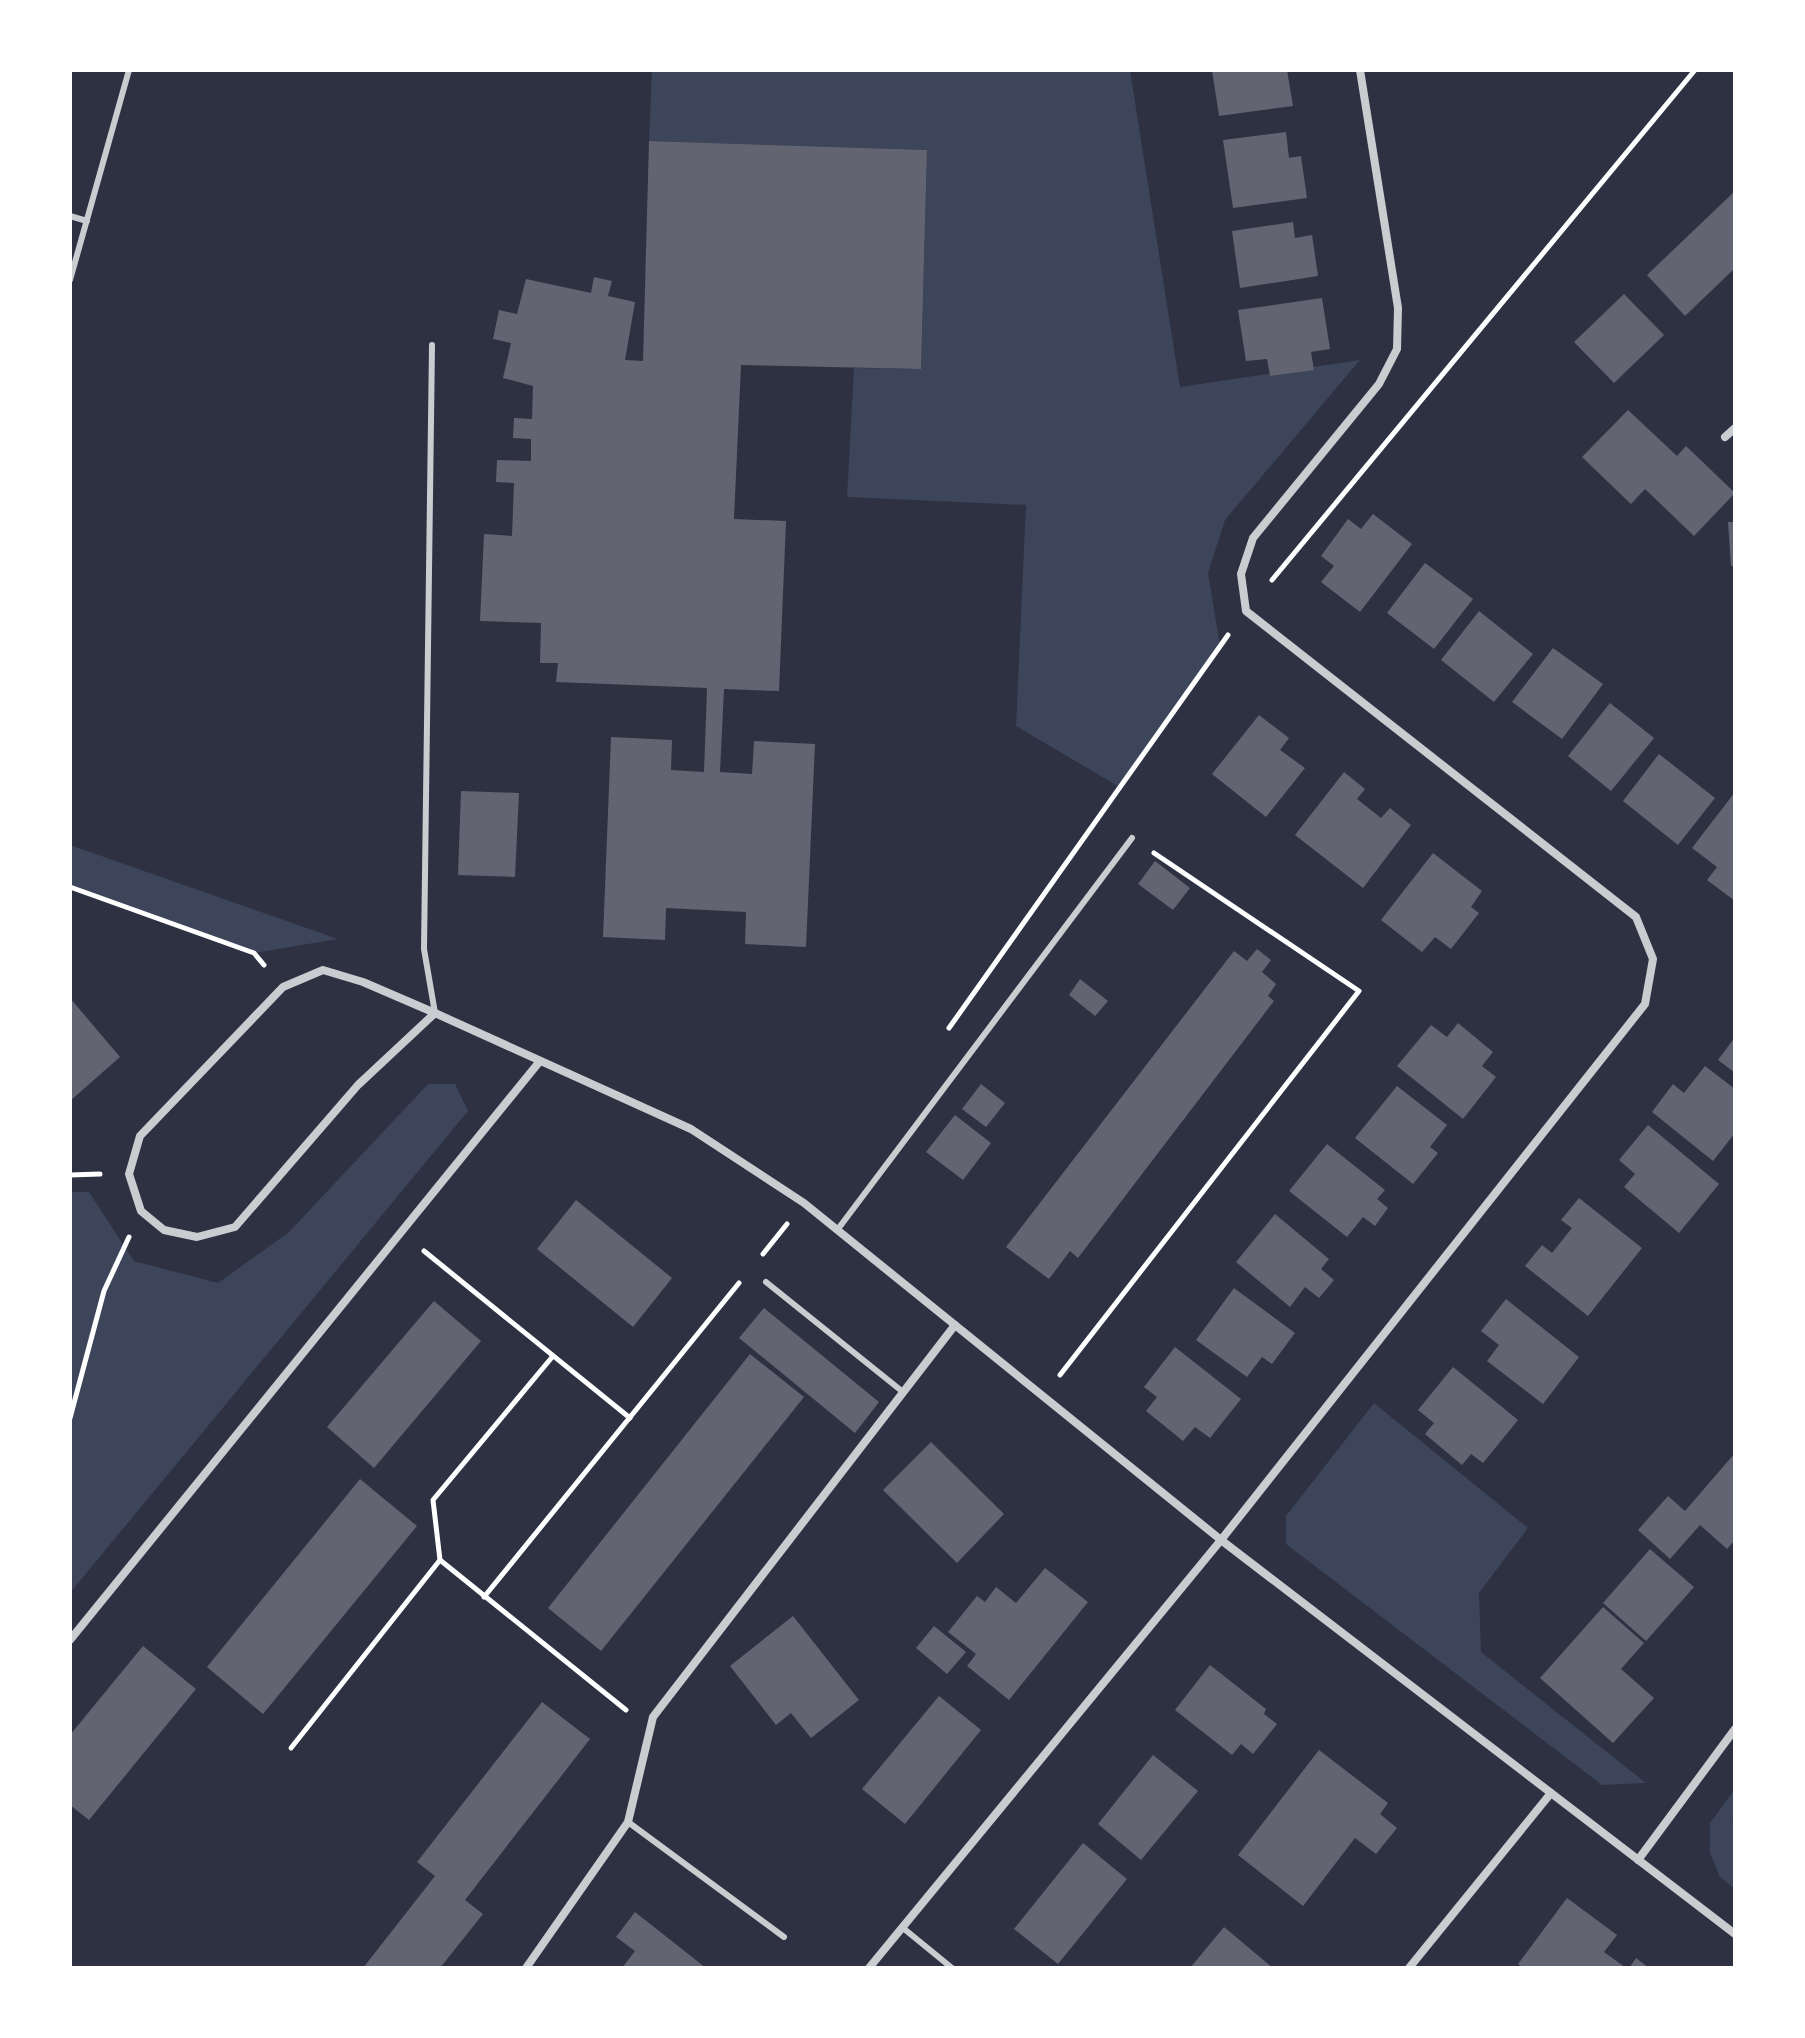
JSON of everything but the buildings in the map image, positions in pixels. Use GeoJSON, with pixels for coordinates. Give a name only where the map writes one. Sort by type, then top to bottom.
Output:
{"type":"FeatureCollection","features":[{"type":"Feature","properties":{"kind":"street"},"geometry":{"type":"LineString","coordinates":[[869,1968],[1221,1540],[1645,1004],[1653,959],[1636,917],[1246,611],[1241,574],[1253,538],[1379,384],[1397,349],[1398,308],[1360,70]]}},
{"type":"Feature","properties":{"kind":"street"},"geometry":{"type":"LineString","coordinates":[[1725,437],[1735,428]]}},
{"type":"Feature","properties":{"kind":"street"},"geometry":{"type":"LineString","coordinates":[[435,1013],[358,1085],[235,1227],[197,1237],[164,1230],[141,1211],[129,1174],[140,1136],[283,987],[323,970],[363,982],[435,1013],[691,1129],[838,1229],[1221,1540],[1735,1934]]}},
{"type":"Feature","properties":{"kind":"street"},"geometry":{"type":"LineString","coordinates":[[70,1640],[540,1061]]}},
{"type":"Feature","properties":{"kind":"street"},"geometry":{"type":"LineString","coordinates":[[526,1968],[628,1822],[653,1717],[955,1325]]}},
{"type":"Feature","properties":{"kind":"street"},"geometry":{"type":"LineString","coordinates":[[1638,1860],[1735,1729]]}},
{"type":"Feature","properties":{"kind":"street"},"geometry":{"type":"LineString","coordinates":[[1413,1967],[1551,1793]]}},
{"type":"Feature","properties":{"kind":"lane"},"geometry":{"type":"LineString","coordinates":[[70,280],[129,70]]}},
{"type":"Feature","properties":{"kind":"lane"},"geometry":{"type":"LineString","coordinates":[[70,216],[87,221]]}},
{"type":"Feature","properties":{"kind":"lane"},"geometry":{"type":"LineString","coordinates":[[432,345],[424,949],[435,1013]]}},
{"type":"Feature","properties":{"kind":"lane"},"geometry":{"type":"LineString","coordinates":[[838,1229],[1132,838]]}},
{"type":"Feature","properties":{"kind":"lane"},"geometry":{"type":"LineString","coordinates":[[766,1282],[903,1392]]}},
{"type":"Feature","properties":{"kind":"lane"},"geometry":{"type":"LineString","coordinates":[[628,1822],[784,1937]]}},
{"type":"Feature","properties":{"kind":"lane"},"geometry":{"type":"LineString","coordinates":[[903,1928],[952,1968]]}},
{"type":"Feature","properties":{"kind":"path"},"geometry":{"type":"LineString","coordinates":[[1045,1395],[1359,991],[1132,838]]}},
{"type":"Feature","properties":{"kind":"path"},"geometry":{"type":"LineString","coordinates":[[70,887],[254,953],[283,987]]}},
{"type":"Feature","properties":{"kind":"path"},"geometry":{"type":"LineString","coordinates":[[759,1259],[804,1203]]}},
{"type":"Feature","properties":{"kind":"path"},"geometry":{"type":"LineString","coordinates":[[70,1418],[104,1291],[141,1211]]}},
{"type":"Feature","properties":{"kind":"path"},"geometry":{"type":"LineString","coordinates":[[401,1232],[630,1418]]}},
{"type":"Feature","properties":{"kind":"path"},"geometry":{"type":"LineString","coordinates":[[484,1597],[740,1283]]}},
{"type":"Feature","properties":{"kind":"path"},"geometry":{"type":"LineString","coordinates":[[553,1356],[433,1500],[440,1560],[629,1713],[653,1717]]}},
{"type":"Feature","properties":{"kind":"path"},"geometry":{"type":"LineString","coordinates":[[291,1748],[440,1560]]}},
{"type":"Feature","properties":{"kind":"shaded area"},"geometry":{"type":"Polygon","coordinates":[[[652,70],[1130,70],[1180,387],[1360,360],[1225,520],[1208,573],[1220,645],[1121,788],[1016,726],[1026,505],[847,497],[854,368],[921,369],[927,150],[649,141],[652,70]]]}},
{"type":"Feature","properties":{"kind":"shaded area"},"geometry":{"type":"Polygon","coordinates":[[[70,845],[338,939],[254,953],[70,887],[70,845]]]}},
{"type":"Feature","properties":{"kind":"shaded area"},"geometry":{"type":"Polygon","coordinates":[[[428,1084],[455,1084],[468,1111],[70,1593],[70,1192],[89,1192],[134,1261],[218,1283],[289,1232],[428,1084]]]}},
{"type":"Feature","properties":{"kind":"shaded area"},"geometry":{"type":"Polygon","coordinates":[[[1374,1403],[1528,1528],[1479,1593],[1481,1652],[1646,1783],[1602,1785],[1286,1544],[1286,1516],[1374,1403]]]}},
{"type":"Feature","properties":{"kind":"shaded area"},"geometry":{"type":"Polygon","coordinates":[[[1735,1789],[1735,1813],[1732,1817],[1735,1820],[1735,1889],[1720,1877],[1710,1853],[1710,1823],[1735,1789]]]}}]}
